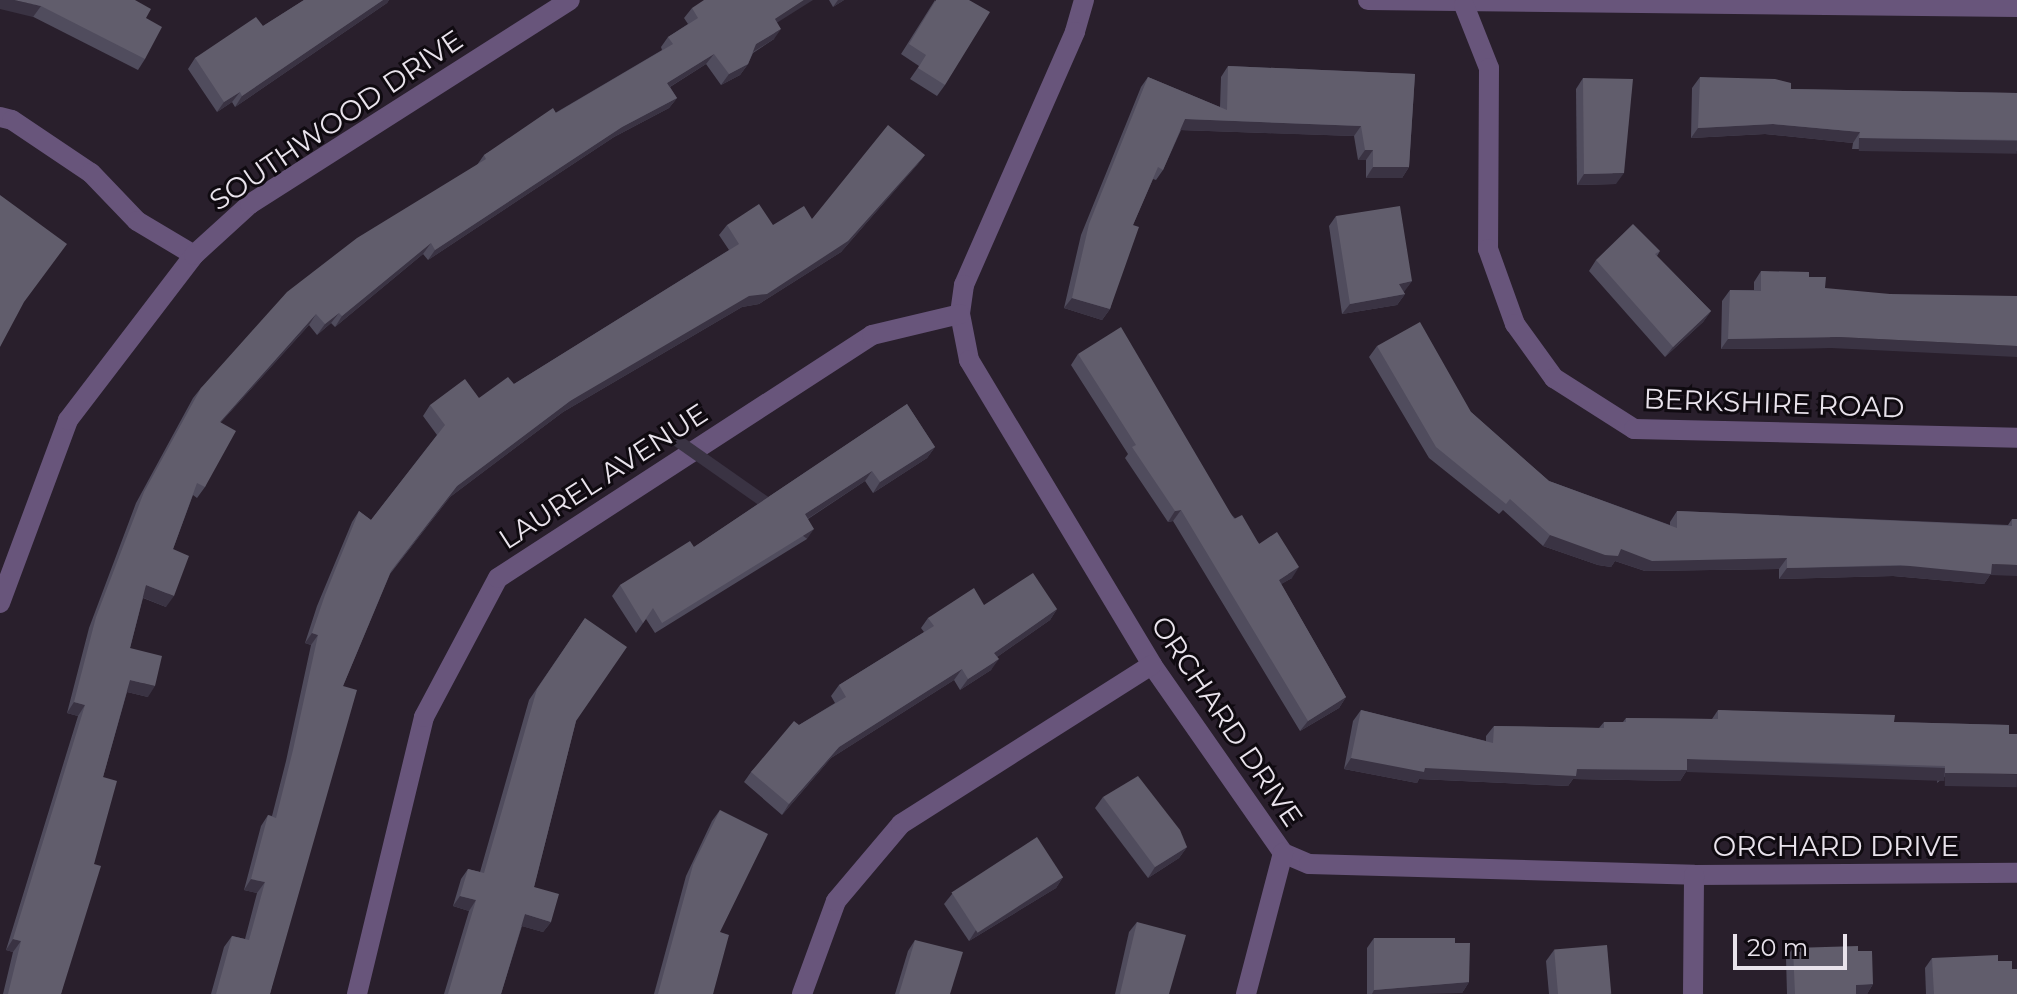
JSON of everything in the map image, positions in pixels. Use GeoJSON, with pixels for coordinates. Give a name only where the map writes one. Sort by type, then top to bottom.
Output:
{"type":"FeatureCollection","features":[{"type":"Feature","properties":{"kind":"street","name":"SOUTHWOOD DRIVE"},"geometry":{"type":"LineString","coordinates":[[0,603],[68,420],[194,255],[250,204],[570,0]]}},
{"type":"Feature","properties":{"kind":"street","name":"ORCHARD DRIVE"},"geometry":{"type":"LineString","coordinates":[[1084,0],[1075,32],[964,285],[960,314],[969,360],[1152,665],[1283,853],[1309,864],[1694,875],[2017,873]]}},
{"type":"Feature","properties":{"kind":"street"},"geometry":{"type":"LineString","coordinates":[[1368,0],[1464,5],[2017,7]]}},
{"type":"Feature","properties":{"kind":"street","name":"BERKSHIRE ROAD"},"geometry":{"type":"LineString","coordinates":[[1464,5],[1489,68],[1488,249],[1515,324],[1554,378],[1634,429],[2017,438]]}},
{"type":"Feature","properties":{"kind":"street"},"geometry":{"type":"LineString","coordinates":[[0,117],[12,120],[91,173],[137,221],[194,255]]}},
{"type":"Feature","properties":{"kind":"street","name":"LAUREL AVENUE"},"geometry":{"type":"LineString","coordinates":[[357,994],[424,717],[498,578],[872,335],[960,314]]}},
{"type":"Feature","properties":{"kind":"street"},"geometry":{"type":"LineString","coordinates":[[802,994],[836,901],[901,824],[1152,665]]}},
{"type":"Feature","properties":{"kind":"street"},"geometry":{"type":"LineString","coordinates":[[1246,994],[1283,853]]}},
{"type":"Feature","properties":{"kind":"street"},"geometry":{"type":"LineString","coordinates":[[1693,994],[1694,875]]}},
{"type":"Feature","properties":{"kind":"building"},"geometry":{"type":"Polygon","coordinates":[[[14,0],[135,0],[151,9],[146,18],[162,27],[145,59],[41,6],[14,0]]]}},
{"type":"Feature","properties":{"kind":"building"},"geometry":{"type":"Polygon","coordinates":[[[304,0],[383,0],[242,96],[240,92],[224,102],[195,58],[256,17],[263,26],[304,0]]]}},
{"type":"Feature","properties":{"kind":"building"},"geometry":{"type":"Polygon","coordinates":[[[704,0],[804,0],[775,19],[781,29],[756,44],[748,64],[729,74],[714,54],[667,83],[677,98],[622,127],[435,250],[431,243],[342,316],[339,313],[325,324],[316,314],[220,422],[236,431],[205,487],[197,483],[173,549],[189,556],[174,596],[146,585],[130,648],[162,656],[155,686],[130,680],[103,777],[117,781],[94,864],[101,866],[61,994],[8,994],[21,941],[13,939],[85,705],[74,702],[96,617],[144,492],[201,388],[287,292],[357,238],[486,159],[484,155],[553,108],[556,113],[673,44],[668,37],[698,18],[692,8],[704,0]]]}},
{"type":"Feature","properties":{"kind":"building"},"geometry":{"type":"Polygon","coordinates":[[[936,0],[969,0],[990,12],[945,85],[918,68],[926,55],[909,44],[936,0]]]}},
{"type":"Feature","properties":{"kind":"building"},"geometry":{"type":"Polygon","coordinates":[[[1228,66],[1415,74],[1409,167],[1373,167],[1373,150],[1365,150],[1361,126],[1185,119],[1163,170],[1158,167],[1133,225],[1139,227],[1110,309],[1072,298],[1089,224],[1148,77],[1227,110],[1228,66]]]}},
{"type":"Feature","properties":{"kind":"building"},"geometry":{"type":"Polygon","coordinates":[[[1700,77],[1775,79],[1791,83],[1791,89],[2017,93],[2017,140],[1859,138],[1860,132],[1773,124],[1698,128],[1700,77]]]}},
{"type":"Feature","properties":{"kind":"building"},"geometry":{"type":"Polygon","coordinates":[[[1583,78],[1633,79],[1624,173],[1584,174],[1583,78]]]}},
{"type":"Feature","properties":{"kind":"building"},"geometry":{"type":"Polygon","coordinates":[[[888,125],[925,155],[848,241],[767,294],[749,296],[570,401],[457,486],[391,571],[343,686],[357,690],[270,994],[216,994],[232,936],[249,940],[265,882],[251,879],[268,815],[276,818],[318,635],[312,633],[325,595],[359,511],[371,520],[445,425],[430,405],[465,379],[479,398],[508,377],[514,384],[739,244],[727,225],[759,204],[773,225],[804,206],[812,219],[888,125]]]}},
{"type":"Feature","properties":{"kind":"building"},"geometry":{"type":"Polygon","coordinates":[[[0,195],[67,244],[24,302],[0,347],[0,195]]]}},
{"type":"Feature","properties":{"kind":"building"},"geometry":{"type":"Polygon","coordinates":[[[1400,206],[1412,281],[1399,284],[1405,294],[1350,304],[1336,216],[1400,206]]]}},
{"type":"Feature","properties":{"kind":"building"},"geometry":{"type":"Polygon","coordinates":[[[1633,224],[1660,251],[1655,254],[1711,311],[1673,347],[1596,260],[1633,224]]]}},
{"type":"Feature","properties":{"kind":"building"},"geometry":{"type":"Polygon","coordinates":[[[1761,271],[1809,272],[1809,277],[1826,277],[1825,288],[1890,294],[2017,296],[2017,346],[1839,337],[1728,339],[1730,290],[1761,291],[1761,271]]]}},
{"type":"Feature","properties":{"kind":"building"},"geometry":{"type":"Polygon","coordinates":[[[1420,322],[1471,412],[1549,481],[1677,528],[1677,511],[2012,526],[2012,519],[2017,519],[2017,565],[1992,564],[1991,574],[1900,565],[1787,568],[1787,558],[1652,561],[1621,549],[1618,556],[1605,555],[1550,535],[1510,499],[1506,504],[1436,447],[1377,346],[1420,322]]]}},
{"type":"Feature","properties":{"kind":"building"},"geometry":{"type":"Polygon","coordinates":[[[1121,327],[1234,519],[1242,515],[1259,544],[1277,532],[1299,567],[1279,580],[1346,697],[1308,721],[1181,510],[1175,511],[1132,447],[1136,445],[1078,354],[1121,327]]]}},
{"type":"Feature","properties":{"kind":"building"},"geometry":{"type":"Polygon","coordinates":[[[907,404],[935,447],[880,482],[872,471],[805,514],[814,529],[662,623],[653,608],[643,623],[620,585],[690,541],[694,547],[907,404]]]}},
{"type":"Feature","properties":{"kind":"building"},"geometry":{"type":"Polygon","coordinates":[[[1033,573],[1057,609],[994,653],[999,659],[968,679],[962,669],[839,747],[789,804],[751,772],[794,721],[799,725],[846,697],[839,685],[934,626],[928,618],[974,588],[984,605],[1033,573]]]}},
{"type":"Feature","properties":{"kind":"building"},"geometry":{"type":"Polygon","coordinates":[[[585,618],[627,647],[576,721],[534,887],[559,894],[551,922],[525,914],[501,994],[448,994],[476,900],[460,896],[468,869],[484,873],[537,689],[585,618]]]}},
{"type":"Feature","properties":{"kind":"building"},"geometry":{"type":"Polygon","coordinates":[[[1361,710],[1493,743],[1494,726],[1604,728],[1604,722],[1626,722],[1626,718],[1718,719],[1718,710],[1895,715],[1894,722],[2009,725],[2009,734],[2017,734],[2017,774],[1945,773],[1945,766],[1687,759],[1687,770],[1577,769],[1576,776],[1425,768],[1424,772],[1351,758],[1361,710]]]}},
{"type":"Feature","properties":{"kind":"building"},"geometry":{"type":"Polygon","coordinates":[[[1138,776],[1180,830],[1187,847],[1155,867],[1103,797],[1138,776]]]}},
{"type":"Feature","properties":{"kind":"building"},"geometry":{"type":"Polygon","coordinates":[[[720,810],[768,834],[720,932],[729,935],[713,994],[658,994],[693,865],[720,810]]]}},
{"type":"Feature","properties":{"kind":"building"},"geometry":{"type":"Polygon","coordinates":[[[1037,837],[1063,877],[978,933],[951,893],[1037,837]]]}},
{"type":"Feature","properties":{"kind":"building"},"geometry":{"type":"Polygon","coordinates":[[[1137,922],[1186,935],[1169,994],[1120,994],[1137,922]]]}},
{"type":"Feature","properties":{"kind":"building"},"geometry":{"type":"Polygon","coordinates":[[[1374,938],[1455,938],[1455,943],[1470,943],[1469,982],[1374,990],[1374,938]]]}},
{"type":"Feature","properties":{"kind":"building"},"geometry":{"type":"Polygon","coordinates":[[[915,940],[963,952],[950,994],[899,994],[915,940]]]}},
{"type":"Feature","properties":{"kind":"building"},"geometry":{"type":"Polygon","coordinates":[[[1607,945],[1611,994],[1558,994],[1554,950],[1607,945]]]}},
{"type":"Feature","properties":{"kind":"building"},"geometry":{"type":"Polygon","coordinates":[[[1858,946],[1858,951],[1872,951],[1873,984],[1856,985],[1856,994],[1795,994],[1793,948],[1858,946]]]}},
{"type":"Feature","properties":{"kind":"building"},"geometry":{"type":"Polygon","coordinates":[[[1998,955],[1998,961],[2012,961],[2012,969],[2017,969],[2017,994],[1934,994],[1932,958],[1998,955]]]}}]}
